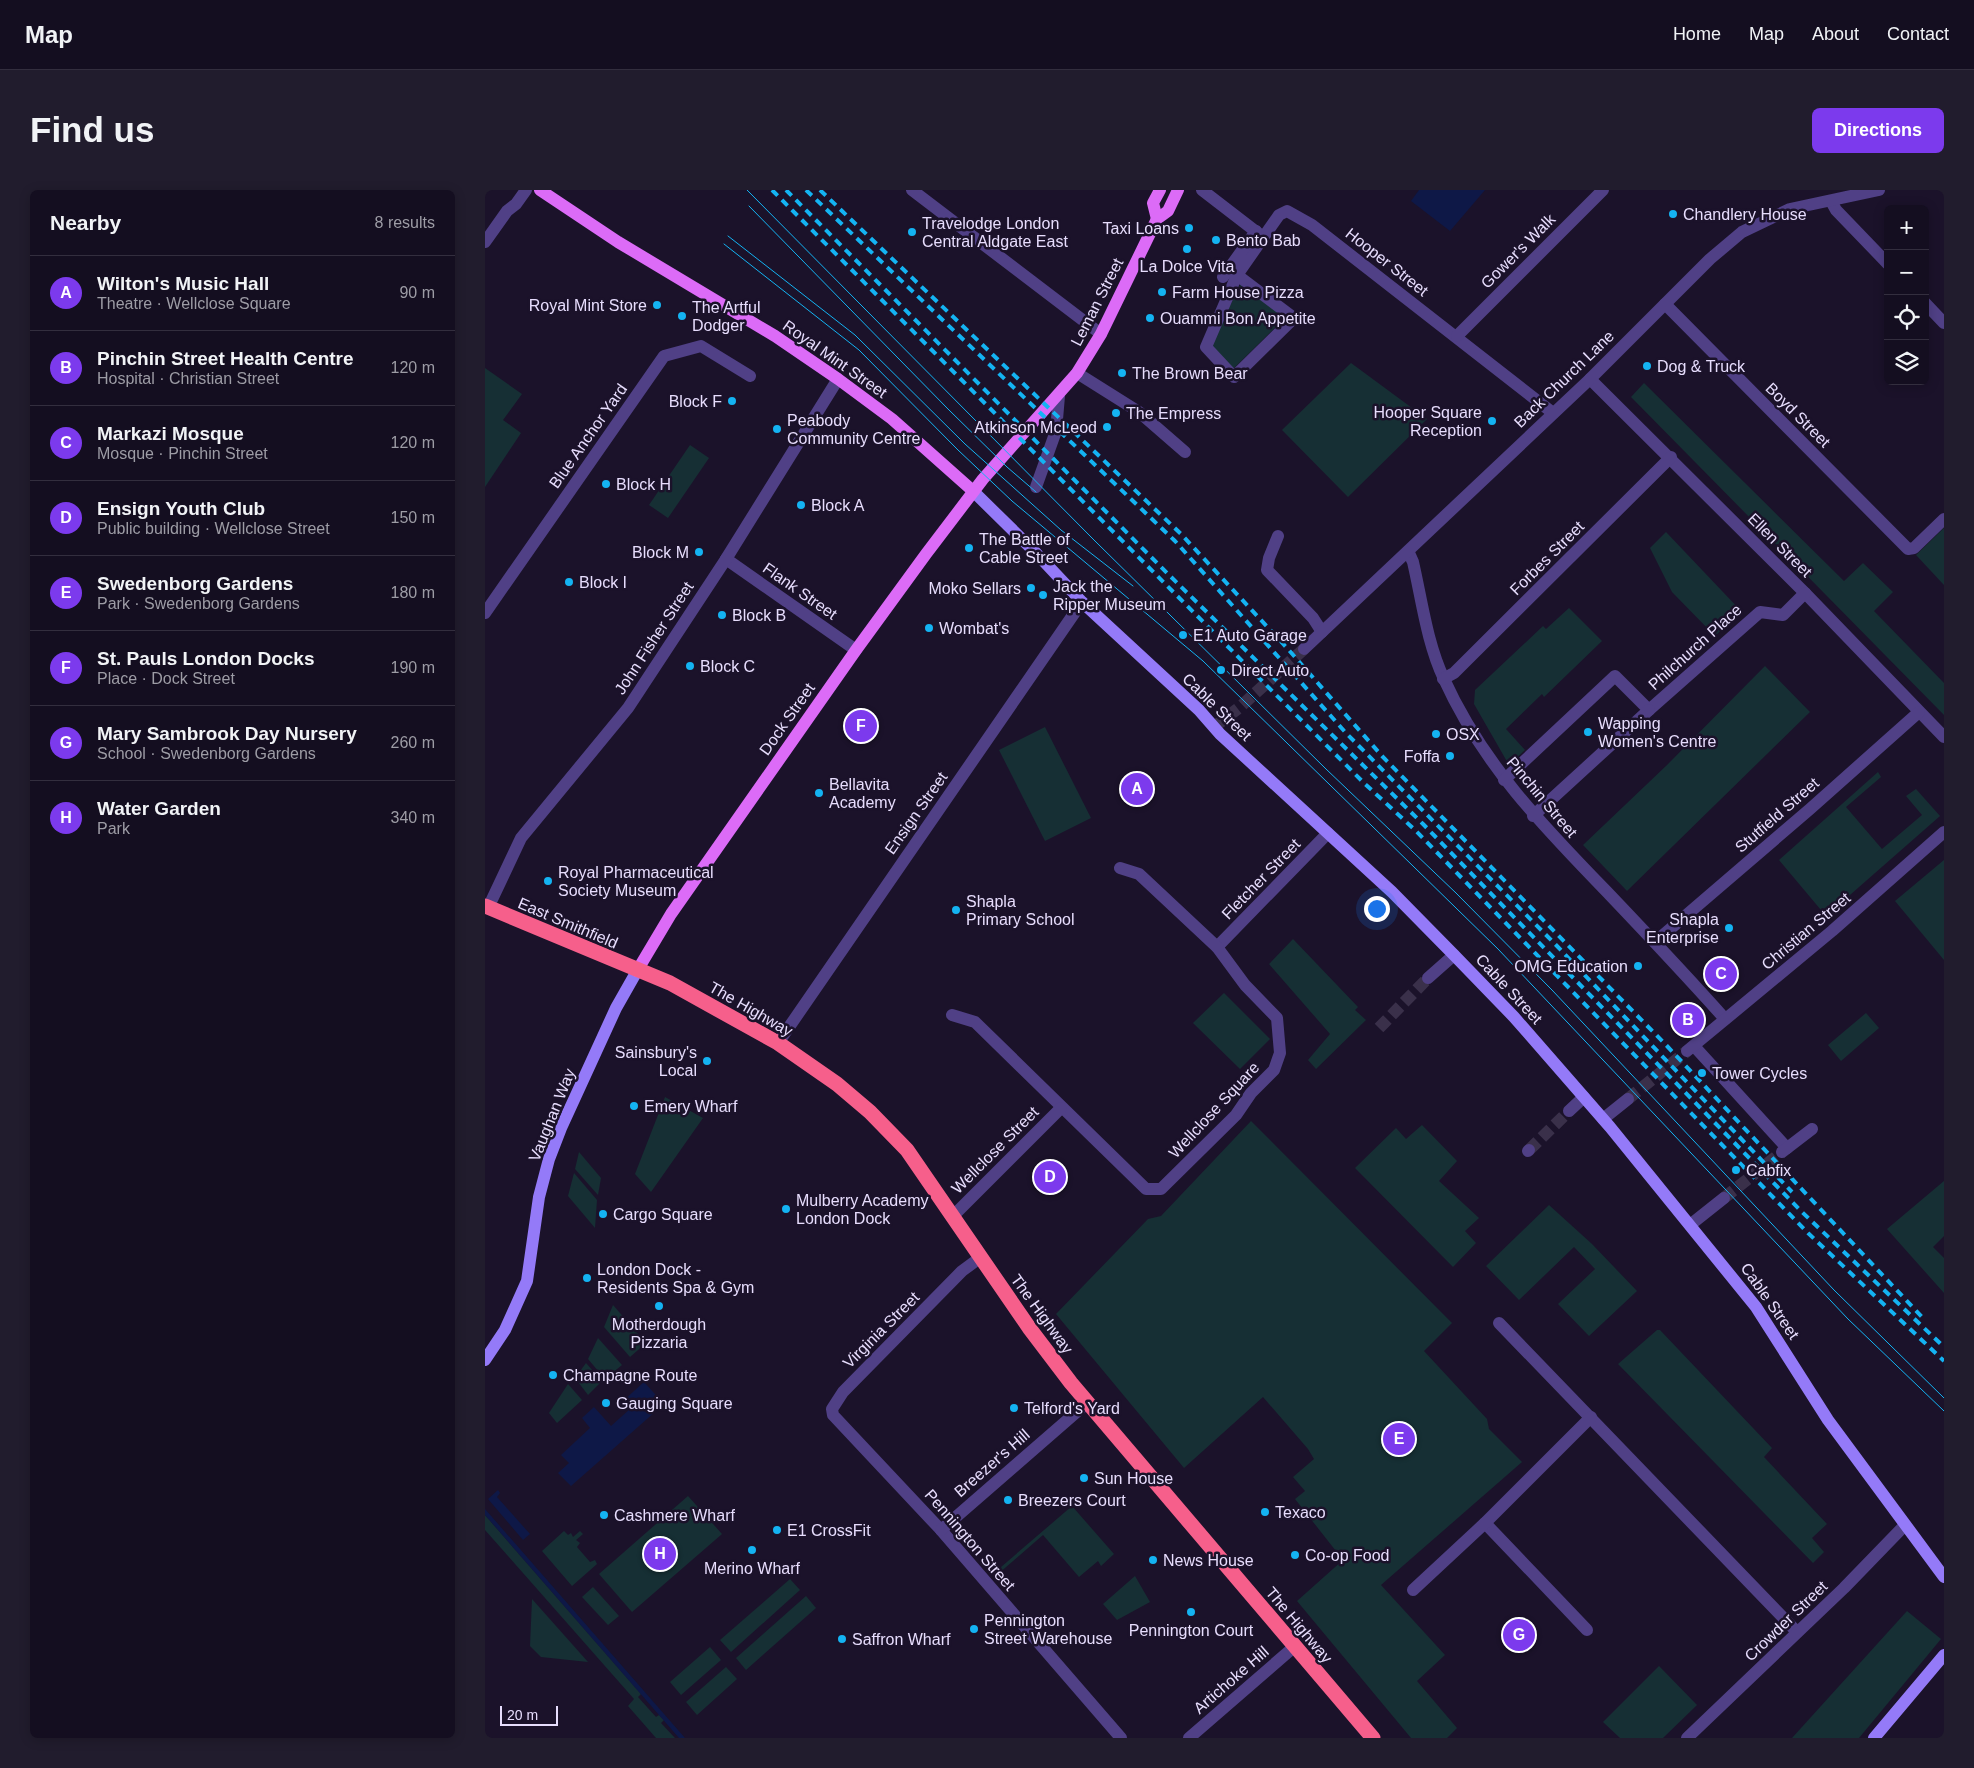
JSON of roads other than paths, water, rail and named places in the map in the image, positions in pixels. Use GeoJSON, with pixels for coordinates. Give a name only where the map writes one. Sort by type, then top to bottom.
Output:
{"type":"FeatureCollection","features":[{"type":"Feature","properties":{"kind":"highway","name":"East Smithfield"},"geometry":{"type":"LineString","coordinates":[[487,907],[637,971]]}},
{"type":"Feature","properties":{"kind":"highway","name":"The Highway"},"geometry":{"type":"LineString","coordinates":[[637,971],[670,983],[778,1043],[837,1084],[870,1112],[907,1150],[1030,1329],[1087,1403],[1373,1738]]}},
{"type":"Feature","properties":{"kind":"main road","name":"Royal Mint Street"},"geometry":{"type":"LineString","coordinates":[[539,190],[618,242],[775,336],[838,378],[892,419],[973,491]]}},
{"type":"Feature","properties":{"kind":"main road","name":"Leman Street"},"geometry":{"type":"LineString","coordinates":[[1157,219],[1153,203],[1160,190]]}},
{"type":"Feature","properties":{"kind":"main road","name":"Leman Street"},"geometry":{"type":"LineString","coordinates":[[973,491],[1059,396],[1077,373],[1101,334],[1157,219],[1168,211],[1178,190]]}},
{"type":"Feature","properties":{"kind":"main road","name":"Cable Street"},"geometry":{"type":"LineString","coordinates":[[973,491],[1036,552],[1082,602],[1454,954],[1514,1017],[1603,1119],[1755,1307],[1828,1420],[1944,1577]]}},
{"type":"Feature","properties":{"kind":"main road","name":"Dock Street"},"geometry":{"type":"LineString","coordinates":[[637,971],[668,919],[856,650],[973,491]]}},
{"type":"Feature","properties":{"kind":"main road","name":"Vaughan Way"},"geometry":{"type":"LineString","coordinates":[[485,1360],[505,1330],[527,1281],[539,1197],[549,1159],[561,1128],[616,1008],[637,971]]}},
{"type":"Feature","properties":{"kind":"main road"},"geometry":{"type":"LineString","coordinates":[[1874,1738],[1944,1655]]}},
{"type":"Feature","properties":{"kind":"street"},"geometry":{"type":"LineString","coordinates":[[485,242],[507,211],[516,204],[526,190]]}},
{"type":"Feature","properties":{"kind":"street"},"geometry":{"type":"LineString","coordinates":[[912,190],[1101,334]]}},
{"type":"Feature","properties":{"kind":"street"},"geometry":{"type":"LineString","coordinates":[[1201,190],[1259,234]]}},
{"type":"Feature","properties":{"kind":"street","name":"Gower's Walk"},"geometry":{"type":"LineString","coordinates":[[1457,336],[1603,190]]}},
{"type":"Feature","properties":{"kind":"street","name":"Back Church Lane"},"geometry":{"type":"LineString","coordinates":[[1304,649],[1591,379],[1710,259],[1742,232],[1790,209],[1879,190]]}},
{"type":"Feature","properties":{"kind":"street"},"geometry":{"type":"LineString","coordinates":[[1831,201],[1836,210],[1884,260]]}},
{"type":"Feature","properties":{"kind":"street","name":"Hooper Street"},"geometry":{"type":"LineString","coordinates":[[1259,234],[1279,215],[1287,211],[1298,216],[1457,336],[1553,413]]}},
{"type":"Feature","properties":{"kind":"street"},"geometry":{"type":"LineString","coordinates":[[1237,275],[1294,318],[1234,377],[1205,346],[1237,275],[1259,234]]}},
{"type":"Feature","properties":{"kind":"street"},"geometry":{"type":"LineString","coordinates":[[1223,277],[1259,234]]}},
{"type":"Feature","properties":{"kind":"street","name":"Boyd Street"},"geometry":{"type":"LineString","coordinates":[[1665,304],[1908,549],[1914,548],[1944,518]]}},
{"type":"Feature","properties":{"kind":"street"},"geometry":{"type":"LineString","coordinates":[[1929,307],[1944,323]]}},
{"type":"Feature","properties":{"kind":"street","name":"Blue Anchor Yard"},"geometry":{"type":"LineString","coordinates":[[485,613],[664,356],[701,346],[750,376]]}},
{"type":"Feature","properties":{"kind":"street"},"geometry":{"type":"LineString","coordinates":[[1077,373],[1139,412],[1185,452]]}},
{"type":"Feature","properties":{"kind":"street","name":"John Fisher Street"},"geometry":{"type":"LineString","coordinates":[[487,907],[521,838],[628,708],[726,559],[838,378]]}},
{"type":"Feature","properties":{"kind":"street","name":"Ellen Street"},"geometry":{"type":"LineString","coordinates":[[1591,379],[1671,457],[1944,737]]}},
{"type":"Feature","properties":{"kind":"street"},"geometry":{"type":"LineString","coordinates":[[1036,487],[1056,431],[1059,396]]}},
{"type":"Feature","properties":{"kind":"street","name":"Forbes Street"},"geometry":{"type":"LineString","coordinates":[[1443,678],[1454,673],[1671,457]]}},
{"type":"Feature","properties":{"kind":"street"},"geometry":{"type":"LineString","coordinates":[[1279,536],[1267,570],[1313,618],[1322,632]]}},
{"type":"Feature","properties":{"kind":"street","name":"Pinchin Street"},"geometry":{"type":"LineString","coordinates":[[1409,552],[1413,562],[1433,650],[1443,678],[1476,739],[1504,780],[1533,816],[1655,942],[1725,1018]]}},
{"type":"Feature","properties":{"kind":"street","name":"Flank Street"},"geometry":{"type":"LineString","coordinates":[[726,559],[856,650]]}},
{"type":"Feature","properties":{"kind":"street","name":"Philchurch Place"},"geometry":{"type":"LineString","coordinates":[[1504,780],[1615,676],[1649,710],[1760,612],[1783,615],[1805,593]]}},
{"type":"Feature","properties":{"kind":"street","name":"Ensign Street"},"geometry":{"type":"LineString","coordinates":[[778,1043],[1082,602]]}},
{"type":"Feature","properties":{"kind":"street"},"geometry":{"type":"LineString","coordinates":[[1533,816],[1649,710]]}},
{"type":"Feature","properties":{"kind":"street","name":"Stutfield Street"},"geometry":{"type":"LineString","coordinates":[[1655,942],[1919,712]]}},
{"type":"Feature","properties":{"kind":"street","name":"Christian Street"},"geometry":{"type":"LineString","coordinates":[[1812,1128],[1785,1150],[1690,1049],[1725,1018],[1832,932],[1944,832]]}},
{"type":"Feature","properties":{"kind":"street","name":"Fletcher Street"},"geometry":{"type":"LineString","coordinates":[[1217,947],[1328,833]]}},
{"type":"Feature","properties":{"kind":"street","name":"Wellclose Square"},"geometry":{"type":"LineString","coordinates":[[952,1015],[975,1022],[1146,1189],[1157,1191],[1166,1184],[1236,1115],[1251,1093],[1274,1070],[1280,1052],[1277,1018],[1245,985],[1217,947],[1139,874],[1120,868]]}},
{"type":"Feature","properties":{"kind":"street"},"geometry":{"type":"LineString","coordinates":[[1428,978],[1454,954]]}},
{"type":"Feature","properties":{"kind":"street"},"geometry":{"type":"LineString","coordinates":[[1569,1111],[1584,1097]]}},
{"type":"Feature","properties":{"kind":"street"},"geometry":{"type":"LineString","coordinates":[[1603,1119],[1628,1099]]}},
{"type":"Feature","properties":{"kind":"street","name":"Wellclose Street"},"geometry":{"type":"LineString","coordinates":[[953,1216],[1061,1108]]}},
{"type":"Feature","properties":{"kind":"street"},"geometry":{"type":"LineString","coordinates":[[1690,1225],[1724,1198]]}},
{"type":"Feature","properties":{"kind":"street","name":"Virginia Street"},"geometry":{"type":"LineString","coordinates":[[850,1434],[836,1420],[832,1409],[843,1392],[962,1272],[981,1257]]}},
{"type":"Feature","properties":{"kind":"street"},"geometry":{"type":"LineString","coordinates":[[1499,1322],[1797,1632]]}},
{"type":"Feature","properties":{"kind":"street","name":"Breezer's Hill"},"geometry":{"type":"LineString","coordinates":[[941,1530],[1087,1403]]}},
{"type":"Feature","properties":{"kind":"street"},"geometry":{"type":"LineString","coordinates":[[1413,1590],[1485,1523],[1591,1417]]}},
{"type":"Feature","properties":{"kind":"street","name":"Pennington Street"},"geometry":{"type":"LineString","coordinates":[[850,1434],[941,1530],[1121,1738]]}},
{"type":"Feature","properties":{"kind":"street"},"geometry":{"type":"LineString","coordinates":[[1485,1523],[1587,1630]]}},
{"type":"Feature","properties":{"kind":"street","name":"Crowder Street"},"geometry":{"type":"LineString","coordinates":[[1687,1738],[1905,1525]]}},
{"type":"Feature","properties":{"kind":"street","name":"Artichoke Hill"},"geometry":{"type":"LineString","coordinates":[[1189,1738],[1294,1647]]}},
{"type":"Feature","properties":{"kind":"tunnel"},"geometry":{"type":"LineString","coordinates":[[1214,727],[1240,707],[1304,649]]}},
{"type":"Feature","properties":{"kind":"tunnel"},"geometry":{"type":"LineString","coordinates":[[1379,1028],[1428,978]]}},
{"type":"Feature","properties":{"kind":"tunnel"},"geometry":{"type":"LineString","coordinates":[[1628,1099],[1687,1051]]}},
{"type":"Feature","properties":{"kind":"tunnel"},"geometry":{"type":"LineString","coordinates":[[1529,1150],[1569,1111]]}},
{"type":"Feature","properties":{"kind":"tunnel"},"geometry":{"type":"LineString","coordinates":[[1724,1198],[1782,1152]]}},
{"type":"Feature","properties":{"kind":"tram line"},"geometry":{"type":"LineString","coordinates":[[747,190],[1094,540],[1326,769],[1456,893],[1552,990],[1834,1290],[1944,1398]]}},
{"type":"Feature","properties":{"kind":"tram line"},"geometry":{"type":"LineString","coordinates":[[749,206],[948,409],[1007,467],[1036,492]]}},
{"type":"Feature","properties":{"kind":"tram line"},"geometry":{"type":"LineString","coordinates":[[728,236],[855,335],[965,444],[1061,530],[1133,586]]}},
{"type":"Feature","properties":{"kind":"tram line"},"geometry":{"type":"LineString","coordinates":[[724,244],[859,350],[958,450],[1012,501],[1203,661],[1498,949],[1848,1319],[1944,1411]]}},
{"type":"Feature","properties":{"kind":"railway"},"geometry":{"type":"LineString","coordinates":[[772,190],[1364,783],[1416,831],[1808,1233],[1944,1361]]}},
{"type":"Feature","properties":{"kind":"railway"},"geometry":{"type":"LineString","coordinates":[[786,190],[1168,574],[1423,824],[1802,1212],[1944,1347]]}},
{"type":"Feature","properties":{"kind":"railway"},"geometry":{"type":"LineString","coordinates":[[806,190],[1175,541],[1346,733],[1556,945],[1792,1192]]}},
{"type":"Feature","properties":{"kind":"railway"},"geometry":{"type":"LineString","coordinates":[[820,190],[1181,534],[1287,648],[1382,756],[1667,1046],[1922,1317]]}},
{"type":"Feature","properties":{"kind":"place","name":"Chandlery House"},"geometry":{"type":"Point","coordinates":[1673,214]}},
{"type":"Feature","properties":{"kind":"place","name":"Taxi Loans"},"geometry":{"type":"Point","coordinates":[1189,228]}},
{"type":"Feature","properties":{"kind":"place","name":"Travelodge London Central Aldgate East"},"geometry":{"type":"Point","coordinates":[912,232]}},
{"type":"Feature","properties":{"kind":"place","name":"Bento Bab"},"geometry":{"type":"Point","coordinates":[1216,240]}},
{"type":"Feature","properties":{"kind":"place","name":"La Dolce Vita"},"geometry":{"type":"Point","coordinates":[1187,249]}},
{"type":"Feature","properties":{"kind":"place","name":"Farm House Pizza"},"geometry":{"type":"Point","coordinates":[1162,292]}},
{"type":"Feature","properties":{"kind":"place","name":"Royal Mint Store"},"geometry":{"type":"Point","coordinates":[657,305]}},
{"type":"Feature","properties":{"kind":"place","name":"The Artful Dodger"},"geometry":{"type":"Point","coordinates":[682,316]}},
{"type":"Feature","properties":{"kind":"place","name":"Ouammi Bon Appetite"},"geometry":{"type":"Point","coordinates":[1150,318]}},
{"type":"Feature","properties":{"kind":"place","name":"Dog & Truck"},"geometry":{"type":"Point","coordinates":[1647,366]}},
{"type":"Feature","properties":{"kind":"place","name":"The Brown Bear"},"geometry":{"type":"Point","coordinates":[1122,373]}},
{"type":"Feature","properties":{"kind":"place","name":"Block F"},"geometry":{"type":"Point","coordinates":[732,401]}},
{"type":"Feature","properties":{"kind":"place","name":"The Empress"},"geometry":{"type":"Point","coordinates":[1116,413]}},
{"type":"Feature","properties":{"kind":"place","name":"Hooper Square Reception"},"geometry":{"type":"Point","coordinates":[1492,421]}},
{"type":"Feature","properties":{"kind":"place","name":"Atkinson McLeod"},"geometry":{"type":"Point","coordinates":[1107,427]}},
{"type":"Feature","properties":{"kind":"place","name":"Peabody Community Centre"},"geometry":{"type":"Point","coordinates":[777,429]}},
{"type":"Feature","properties":{"kind":"place","name":"Block H"},"geometry":{"type":"Point","coordinates":[606,484]}},
{"type":"Feature","properties":{"kind":"place","name":"Block A"},"geometry":{"type":"Point","coordinates":[801,505]}},
{"type":"Feature","properties":{"kind":"place","name":"The Battle of Cable Street"},"geometry":{"type":"Point","coordinates":[969,548]}},
{"type":"Feature","properties":{"kind":"place","name":"Block M"},"geometry":{"type":"Point","coordinates":[699,552]}},
{"type":"Feature","properties":{"kind":"place","name":"Block I"},"geometry":{"type":"Point","coordinates":[569,582]}},
{"type":"Feature","properties":{"kind":"place","name":"Moko Sellars"},"geometry":{"type":"Point","coordinates":[1031,588]}},
{"type":"Feature","properties":{"kind":"place","name":"Jack the Ripper Museum"},"geometry":{"type":"Point","coordinates":[1043,595]}},
{"type":"Feature","properties":{"kind":"place","name":"Block B"},"geometry":{"type":"Point","coordinates":[722,615]}},
{"type":"Feature","properties":{"kind":"place","name":"Wombat's"},"geometry":{"type":"Point","coordinates":[929,628]}},
{"type":"Feature","properties":{"kind":"place","name":"E1 Auto Garage"},"geometry":{"type":"Point","coordinates":[1183,635]}},
{"type":"Feature","properties":{"kind":"place","name":"Block C"},"geometry":{"type":"Point","coordinates":[690,666]}},
{"type":"Feature","properties":{"kind":"place","name":"Direct Auto"},"geometry":{"type":"Point","coordinates":[1221,670]}},
{"type":"Feature","properties":{"kind":"place","name":"St. Pauls London Docks"},"geometry":{"type":"Point","coordinates":[861,726]}},
{"type":"Feature","properties":{"kind":"place","name":"Wapping Women's Centre"},"geometry":{"type":"Point","coordinates":[1588,732]}},
{"type":"Feature","properties":{"kind":"place","name":"OSX"},"geometry":{"type":"Point","coordinates":[1436,734]}},
{"type":"Feature","properties":{"kind":"place","name":"Foffa"},"geometry":{"type":"Point","coordinates":[1450,756]}},
{"type":"Feature","properties":{"kind":"place","name":"Wilton's Music Hall"},"geometry":{"type":"Point","coordinates":[1137,789]}},
{"type":"Feature","properties":{"kind":"place","name":"Bellavita Academy"},"geometry":{"type":"Point","coordinates":[819,793]}},
{"type":"Feature","properties":{"kind":"place","name":"Royal Pharmaceutical Society Museum"},"geometry":{"type":"Point","coordinates":[548,881]}},
{"type":"Feature","properties":{"kind":"place","name":"Shapla Primary School"},"geometry":{"type":"Point","coordinates":[956,910]}},
{"type":"Feature","properties":{"kind":"place","name":"Shapla Enterprise"},"geometry":{"type":"Point","coordinates":[1729,928]}},
{"type":"Feature","properties":{"kind":"place","name":"OMG Education"},"geometry":{"type":"Point","coordinates":[1638,966]}},
{"type":"Feature","properties":{"kind":"place","name":"Markazi Mosque"},"geometry":{"type":"Point","coordinates":[1721,974]}},
{"type":"Feature","properties":{"kind":"place","name":"Pinchin Street Health Centre"},"geometry":{"type":"Point","coordinates":[1688,1020]}},
{"type":"Feature","properties":{"kind":"place","name":"Sainsbury's Local"},"geometry":{"type":"Point","coordinates":[707,1061]}},
{"type":"Feature","properties":{"kind":"place","name":"Tower Cycles"},"geometry":{"type":"Point","coordinates":[1702,1073]}},
{"type":"Feature","properties":{"kind":"place","name":"Emery Wharf"},"geometry":{"type":"Point","coordinates":[634,1106]}},
{"type":"Feature","properties":{"kind":"place","name":"Cabfix"},"geometry":{"type":"Point","coordinates":[1736,1170]}},
{"type":"Feature","properties":{"kind":"place","name":"Ensign Youth Club"},"geometry":{"type":"Point","coordinates":[1050,1177]}},
{"type":"Feature","properties":{"kind":"place","name":"Mulberry Academy London Dock"},"geometry":{"type":"Point","coordinates":[786,1209]}},
{"type":"Feature","properties":{"kind":"place","name":"Cargo Square"},"geometry":{"type":"Point","coordinates":[603,1214]}},
{"type":"Feature","properties":{"kind":"place","name":"London Dock - Residents Spa & Gym"},"geometry":{"type":"Point","coordinates":[587,1278]}},
{"type":"Feature","properties":{"kind":"place","name":"Motherdough Pizzaria"},"geometry":{"type":"Point","coordinates":[659,1306]}},
{"type":"Feature","properties":{"kind":"place","name":"Champagne Route"},"geometry":{"type":"Point","coordinates":[553,1375]}},
{"type":"Feature","properties":{"kind":"place","name":"Gauging Square"},"geometry":{"type":"Point","coordinates":[606,1403]}},
{"type":"Feature","properties":{"kind":"place","name":"Telford's Yard"},"geometry":{"type":"Point","coordinates":[1014,1408]}},
{"type":"Feature","properties":{"kind":"place","name":"Swedenborg Gardens"},"geometry":{"type":"Point","coordinates":[1399,1439]}},
{"type":"Feature","properties":{"kind":"place","name":"Sun House"},"geometry":{"type":"Point","coordinates":[1084,1478]}},
{"type":"Feature","properties":{"kind":"place","name":"Breezers Court"},"geometry":{"type":"Point","coordinates":[1008,1500]}},
{"type":"Feature","properties":{"kind":"place","name":"Texaco"},"geometry":{"type":"Point","coordinates":[1265,1512]}},
{"type":"Feature","properties":{"kind":"place","name":"Cashmere Wharf"},"geometry":{"type":"Point","coordinates":[604,1515]}},
{"type":"Feature","properties":{"kind":"place","name":"E1 CrossFit"},"geometry":{"type":"Point","coordinates":[777,1530]}},
{"type":"Feature","properties":{"kind":"place","name":"Merino Wharf"},"geometry":{"type":"Point","coordinates":[752,1550]}},
{"type":"Feature","properties":{"kind":"place","name":"Water Garden"},"geometry":{"type":"Point","coordinates":[660,1554]}},
{"type":"Feature","properties":{"kind":"place","name":"Co-op Food"},"geometry":{"type":"Point","coordinates":[1295,1555]}},
{"type":"Feature","properties":{"kind":"place","name":"News House"},"geometry":{"type":"Point","coordinates":[1153,1560]}},
{"type":"Feature","properties":{"kind":"place","name":"Pennington Court"},"geometry":{"type":"Point","coordinates":[1191,1612]}},
{"type":"Feature","properties":{"kind":"place","name":"Pennington Street Warehouse"},"geometry":{"type":"Point","coordinates":[974,1629]}},
{"type":"Feature","properties":{"kind":"place","name":"Mary Sambrook Day Nursery"},"geometry":{"type":"Point","coordinates":[1519,1635]}},
{"type":"Feature","properties":{"kind":"place","name":"Saffron Wharf"},"geometry":{"type":"Point","coordinates":[842,1639]}}]}
